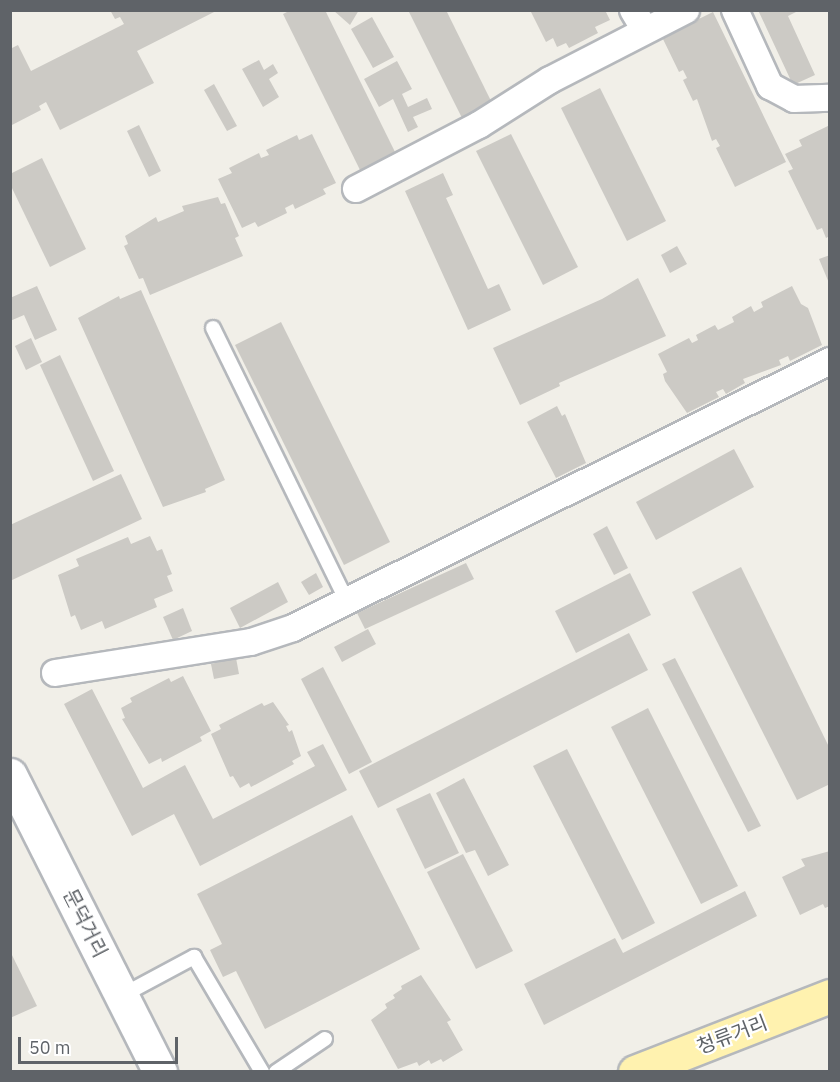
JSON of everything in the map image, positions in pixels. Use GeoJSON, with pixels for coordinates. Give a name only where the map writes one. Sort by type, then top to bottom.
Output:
{"type":"FeatureCollection","features":[{"type":"Feature","properties":{"kind":"main road","name":"문덕거리"},"geometry":{"type":"LineString","coordinates":[[10,775],[160,1071]]}},
{"type":"Feature","properties":{"kind":"main road","name":"청류거리"},"geometry":{"type":"LineString","coordinates":[[635,1071],[830,996]]}},
{"type":"Feature","properties":{"kind":"street"},"geometry":{"type":"LineString","coordinates":[[356,189],[479,125],[639,20],[686,10]]}},
{"type":"Feature","properties":{"kind":"street"},"geometry":{"type":"LineString","coordinates":[[735,10],[770,86],[794,99],[830,98]]}},
{"type":"Feature","properties":{"kind":"street"},"geometry":{"type":"LineString","coordinates":[[55,673],[251,642],[292,628],[830,362]]}},
{"type":"Feature","properties":{"kind":"lane"},"geometry":{"type":"LineString","coordinates":[[213,328],[347,601]]}},
{"type":"Feature","properties":{"kind":"lane"},"geometry":{"type":"LineString","coordinates":[[123,995],[194,957],[262,1071]]}},
{"type":"Feature","properties":{"kind":"lane"},"geometry":{"type":"LineString","coordinates":[[276,1071],[325,1039]]}},
{"type":"Feature","properties":{"kind":"building"},"geometry":{"type":"Polygon","coordinates":[[[110,10],[218,10],[137,51],[154,83],[60,130],[46,102],[39,106],[41,110],[10,126],[10,49],[18,45],[31,71],[124,24],[120,17],[115,19],[110,10]]]}},
{"type":"Feature","properties":{"kind":"building"},"geometry":{"type":"Polygon","coordinates":[[[291,10],[325,10],[396,154],[361,172],[283,14],[291,10]]]}},
{"type":"Feature","properties":{"kind":"building"},"geometry":{"type":"Polygon","coordinates":[[[333,10],[359,10],[350,25],[333,10]]]}},
{"type":"Feature","properties":{"kind":"building"},"geometry":{"type":"Polygon","coordinates":[[[408,10],[446,10],[493,105],[463,120],[408,10]]]}},
{"type":"Feature","properties":{"kind":"building"},"geometry":{"type":"Polygon","coordinates":[[[530,10],[605,10],[610,20],[595,27],[598,33],[569,48],[566,43],[557,47],[553,38],[546,42],[530,10]]]}},
{"type":"Feature","properties":{"kind":"building"},"geometry":{"type":"Polygon","coordinates":[[[758,10],[800,10],[788,16],[815,75],[793,85],[758,10]]]}},
{"type":"Feature","properties":{"kind":"building"},"geometry":{"type":"Polygon","coordinates":[[[713,12],[786,162],[735,187],[716,148],[720,146],[716,139],[712,141],[697,99],[693,101],[683,80],[687,78],[683,70],[679,72],[662,37],[713,12]]]}},
{"type":"Feature","properties":{"kind":"building"},"geometry":{"type":"Polygon","coordinates":[[[372,17],[394,57],[373,68],[351,29],[372,17]]]}},
{"type":"Feature","properties":{"kind":"building"},"geometry":{"type":"Polygon","coordinates":[[[259,60],[264,70],[273,64],[278,73],[269,79],[279,97],[263,107],[242,69],[259,60]]]}},
{"type":"Feature","properties":{"kind":"building"},"geometry":{"type":"Polygon","coordinates":[[[397,61],[412,89],[402,94],[408,107],[427,98],[432,109],[413,117],[418,127],[408,132],[393,99],[379,107],[364,79],[397,61]]]}},
{"type":"Feature","properties":{"kind":"building"},"geometry":{"type":"Polygon","coordinates":[[[214,84],[237,126],[227,131],[204,90],[214,84]]]}},
{"type":"Feature","properties":{"kind":"building"},"geometry":{"type":"Polygon","coordinates":[[[600,88],[666,221],[627,241],[561,108],[600,88]]]}},
{"type":"Feature","properties":{"kind":"building"},"geometry":{"type":"Polygon","coordinates":[[[139,125],[161,171],[149,177],[127,131],[139,125]]]}},
{"type":"Feature","properties":{"kind":"building"},"geometry":{"type":"Polygon","coordinates":[[[830,125],[830,236],[826,238],[822,228],[817,230],[788,171],[793,169],[785,154],[802,146],[799,140],[830,125]]]}},
{"type":"Feature","properties":{"kind":"building"},"geometry":{"type":"Polygon","coordinates":[[[312,134],[336,183],[323,189],[326,194],[295,209],[293,204],[285,208],[287,213],[258,227],[255,222],[242,228],[218,179],[232,173],[229,168],[259,153],[261,158],[269,155],[266,150],[297,135],[299,140],[312,134]]]}},
{"type":"Feature","properties":{"kind":"building"},"geometry":{"type":"Polygon","coordinates":[[[511,134],[578,267],[543,285],[476,151],[511,134]]]}},
{"type":"Feature","properties":{"kind":"building"},"geometry":{"type":"Polygon","coordinates":[[[42,158],[86,249],[50,267],[10,184],[10,174],[42,158]]]}},
{"type":"Feature","properties":{"kind":"building"},"geometry":{"type":"Polygon","coordinates":[[[443,173],[453,195],[446,198],[488,289],[499,284],[511,310],[468,330],[405,191],[443,173]]]}},
{"type":"Feature","properties":{"kind":"building"},"geometry":{"type":"Polygon","coordinates":[[[218,197],[221,204],[225,203],[239,236],[235,238],[243,256],[150,295],[143,278],[139,279],[124,246],[128,244],[125,236],[156,217],[158,222],[184,211],[182,206],[218,197]]]}},
{"type":"Feature","properties":{"kind":"building"},"geometry":{"type":"Polygon","coordinates":[[[677,246],[687,264],[670,273],[661,255],[677,246]]]}},
{"type":"Feature","properties":{"kind":"building"},"geometry":{"type":"Polygon","coordinates":[[[830,255],[830,283],[829,283],[819,259],[830,255]]]}},
{"type":"Feature","properties":{"kind":"building"},"geometry":{"type":"Polygon","coordinates":[[[638,278],[666,336],[559,383],[560,386],[520,405],[493,348],[602,299],[638,278]]]}},
{"type":"Feature","properties":{"kind":"building"},"geometry":{"type":"Polygon","coordinates":[[[37,286],[57,330],[35,340],[24,315],[10,321],[10,298],[37,286]]]}},
{"type":"Feature","properties":{"kind":"building"},"geometry":{"type":"Polygon","coordinates":[[[792,286],[801,304],[808,308],[822,345],[790,361],[788,356],[779,360],[781,365],[743,379],[745,383],[726,394],[723,389],[716,392],[719,397],[687,413],[665,381],[663,374],[667,372],[658,354],[689,338],[692,343],[698,340],[696,335],[715,325],[718,330],[734,322],[732,317],[751,306],[754,312],[763,307],[761,302],[792,286]]]}},
{"type":"Feature","properties":{"kind":"building"},"geometry":{"type":"Polygon","coordinates":[[[141,290],[225,480],[205,489],[206,492],[163,507],[78,318],[119,296],[120,299],[141,290]]]}},
{"type":"Feature","properties":{"kind":"building"},"geometry":{"type":"Polygon","coordinates":[[[281,322],[390,542],[344,565],[235,345],[281,322]]]}},
{"type":"Feature","properties":{"kind":"building"},"geometry":{"type":"Polygon","coordinates":[[[31,338],[42,362],[26,370],[15,346],[31,338]]]}},
{"type":"Feature","properties":{"kind":"building"},"geometry":{"type":"Polygon","coordinates":[[[60,355],[114,471],[93,481],[40,365],[60,355]]]}},
{"type":"Feature","properties":{"kind":"building"},"geometry":{"type":"Polygon","coordinates":[[[557,406],[562,416],[565,414],[586,463],[556,478],[527,422],[557,406]]]}},
{"type":"Feature","properties":{"kind":"building"},"geometry":{"type":"Polygon","coordinates":[[[734,449],[754,487],[656,540],[636,502],[734,449]]]}},
{"type":"Feature","properties":{"kind":"building"},"geometry":{"type":"Polygon","coordinates":[[[121,474],[142,519],[10,581],[10,525],[121,474]]]}},
{"type":"Feature","properties":{"kind":"building"},"geometry":{"type":"Polygon","coordinates":[[[607,526],[628,568],[614,575],[593,534],[607,526]]]}},
{"type":"Feature","properties":{"kind":"building"},"geometry":{"type":"Polygon","coordinates":[[[150,536],[157,551],[162,549],[172,574],[167,576],[173,591],[154,599],[157,607],[105,629],[102,621],[81,630],[75,615],[71,617],[58,575],[79,566],[76,559],[128,537],[131,544],[150,536]]]}},
{"type":"Feature","properties":{"kind":"building"},"geometry":{"type":"Polygon","coordinates":[[[466,563],[474,579],[365,629],[357,613],[466,563]]]}},
{"type":"Feature","properties":{"kind":"building"},"geometry":{"type":"Polygon","coordinates":[[[741,567],[830,749],[830,784],[797,800],[692,592],[741,567]]]}},
{"type":"Feature","properties":{"kind":"building"},"geometry":{"type":"Polygon","coordinates":[[[316,573],[323,587],[309,595],[301,582],[316,573]]]}},
{"type":"Feature","properties":{"kind":"building"},"geometry":{"type":"Polygon","coordinates":[[[630,573],[651,615],[576,653],[555,611],[630,573]]]}},
{"type":"Feature","properties":{"kind":"building"},"geometry":{"type":"Polygon","coordinates":[[[278,582],[288,602],[240,628],[230,608],[278,582]]]}},
{"type":"Feature","properties":{"kind":"building"},"geometry":{"type":"Polygon","coordinates":[[[183,608],[192,631],[173,640],[163,617],[183,608]]]}},
{"type":"Feature","properties":{"kind":"building"},"geometry":{"type":"Polygon","coordinates":[[[368,629],[376,644],[342,662],[334,647],[368,629]]]}},
{"type":"Feature","properties":{"kind":"building"},"geometry":{"type":"Polygon","coordinates":[[[629,633],[648,670],[378,808],[359,771],[629,633]]]}},
{"type":"Feature","properties":{"kind":"building"},"geometry":{"type":"Polygon","coordinates":[[[236,658],[239,674],[214,679],[211,664],[236,658]]]}},
{"type":"Feature","properties":{"kind":"building"},"geometry":{"type":"Polygon","coordinates":[[[675,658],[761,826],[748,832],[662,664],[675,658]]]}},
{"type":"Feature","properties":{"kind":"building"},"geometry":{"type":"Polygon","coordinates":[[[323,667],[372,762],[349,774],[301,679],[323,667]]]}},
{"type":"Feature","properties":{"kind":"building"},"geometry":{"type":"Polygon","coordinates":[[[183,676],[211,731],[200,737],[202,741],[162,762],[161,758],[149,764],[122,719],[125,718],[121,708],[132,702],[130,698],[169,678],[171,682],[183,676]]]}},
{"type":"Feature","properties":{"kind":"building"},"geometry":{"type":"Polygon","coordinates":[[[92,689],[143,788],[185,765],[213,819],[315,766],[307,752],[323,744],[347,790],[200,866],[174,814],[132,836],[64,704],[92,689]]]}},
{"type":"Feature","properties":{"kind":"building"},"geometry":{"type":"Polygon","coordinates":[[[273,702],[289,725],[286,726],[289,732],[292,730],[301,756],[292,761],[294,764],[251,787],[249,783],[240,788],[233,776],[230,777],[211,734],[221,729],[219,725],[262,703],[264,706],[273,702]]]}},
{"type":"Feature","properties":{"kind":"building"},"geometry":{"type":"Polygon","coordinates":[[[648,708],[738,886],[701,904],[611,727],[648,708]]]}},
{"type":"Feature","properties":{"kind":"building"},"geometry":{"type":"Polygon","coordinates":[[[567,749],[655,923],[622,940],[533,766],[567,749]]]}},
{"type":"Feature","properties":{"kind":"building"},"geometry":{"type":"Polygon","coordinates":[[[464,778],[509,865],[488,876],[475,850],[466,853],[436,793],[464,778]]]}},
{"type":"Feature","properties":{"kind":"building"},"geometry":{"type":"Polygon","coordinates":[[[430,793],[459,853],[425,869],[396,809],[430,793]]]}},
{"type":"Feature","properties":{"kind":"building"},"geometry":{"type":"Polygon","coordinates":[[[352,815],[420,949],[265,1029],[236,971],[223,977],[210,950],[222,944],[197,894],[352,815]]]}},
{"type":"Feature","properties":{"kind":"building"},"geometry":{"type":"Polygon","coordinates":[[[830,851],[830,906],[825,908],[823,904],[800,915],[782,877],[805,866],[801,859],[830,851]]]}},
{"type":"Feature","properties":{"kind":"building"},"geometry":{"type":"Polygon","coordinates":[[[463,854],[513,951],[476,969],[427,872],[463,854]]]}},
{"type":"Feature","properties":{"kind":"building"},"geometry":{"type":"Polygon","coordinates":[[[745,891],[757,916],[544,1025],[524,984],[615,938],[623,953],[745,891]]]}},
{"type":"Feature","properties":{"kind":"building"},"geometry":{"type":"Polygon","coordinates":[[[10,951],[37,1006],[10,1018],[10,951]]]}},
{"type":"Feature","properties":{"kind":"building"},"geometry":{"type":"Polygon","coordinates":[[[421,975],[451,1020],[447,1022],[463,1050],[443,1062],[441,1059],[431,1064],[429,1060],[419,1066],[417,1062],[398,1069],[371,1020],[387,1008],[385,1004],[395,998],[393,995],[402,989],[401,986],[421,975]]]}}]}
